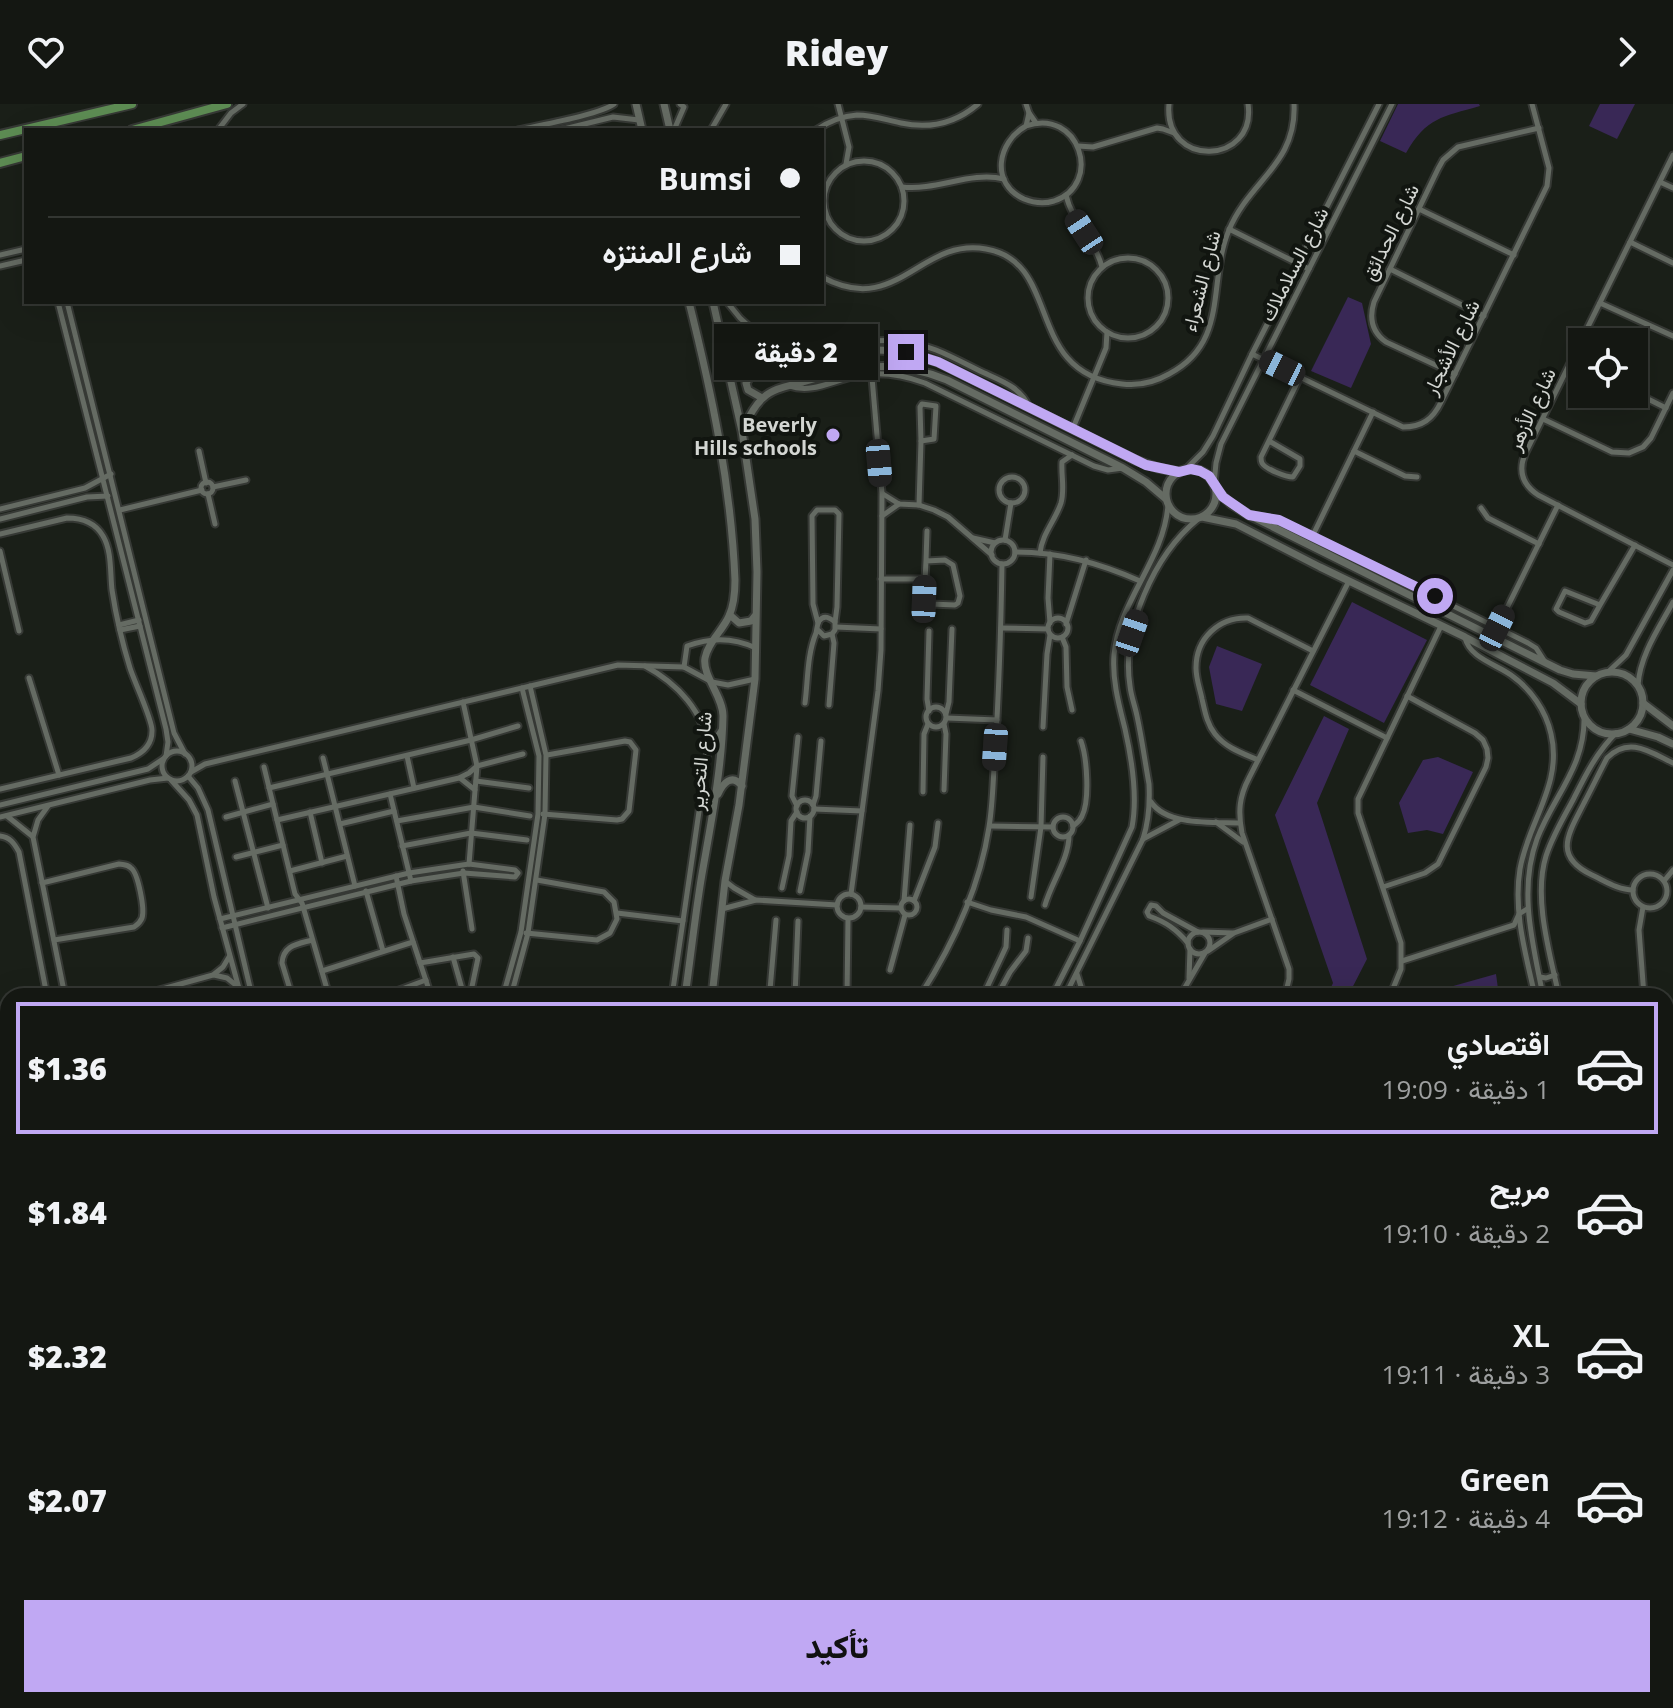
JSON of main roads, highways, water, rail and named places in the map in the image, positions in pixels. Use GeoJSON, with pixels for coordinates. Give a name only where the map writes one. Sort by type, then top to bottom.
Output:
{"type":"FeatureCollection","features":[{"type":"Feature","properties":{"kind":"main road"},"geometry":{"type":"LineString","coordinates":[[30,128],[132,104]]}},
{"type":"Feature","properties":{"kind":"main road"},"geometry":{"type":"LineString","coordinates":[[139,128],[227,104]]}},
{"type":"Feature","properties":{"kind":"main road"},"geometry":{"type":"LineString","coordinates":[[0,135],[24,129]]}},
{"type":"Feature","properties":{"kind":"main road"},"geometry":{"type":"LineString","coordinates":[[0,163],[24,157]]}},
{"type":"Feature","properties":{"kind":"place","name":"Beverly Hills schools"},"geometry":{"type":"Point","coordinates":[833,435]}}]}
